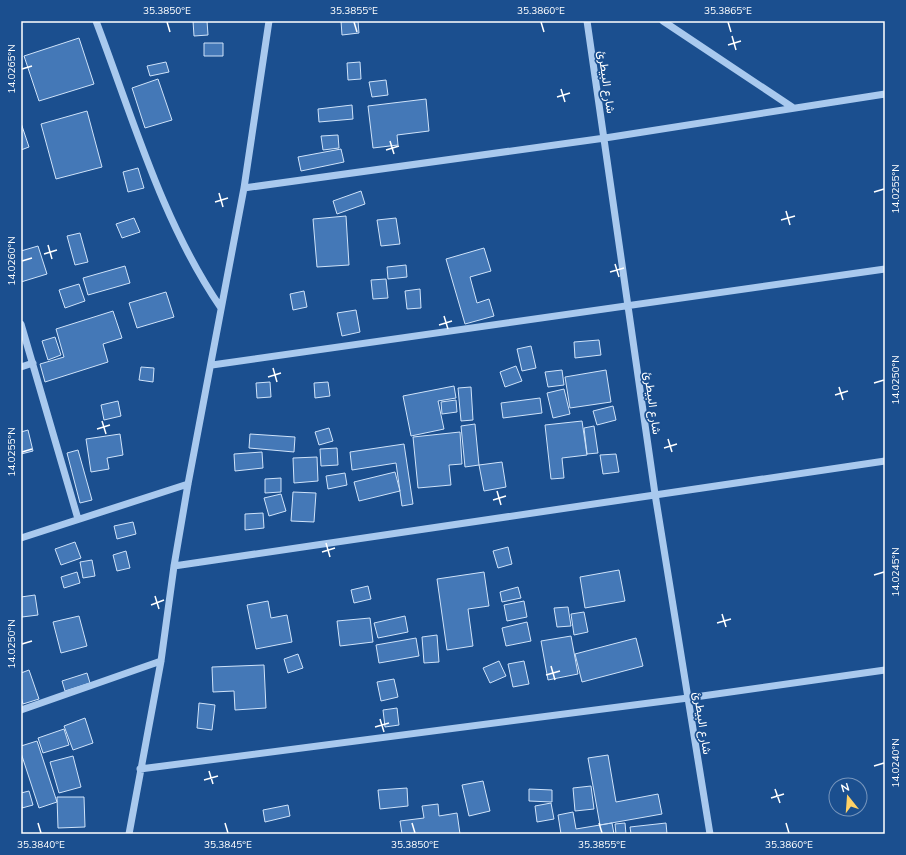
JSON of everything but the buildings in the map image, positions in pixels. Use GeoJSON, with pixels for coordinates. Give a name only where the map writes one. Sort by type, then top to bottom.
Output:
{"type":"FeatureCollection","features":[{"type":"Feature","properties":{"kind":"street"},"geometry":{"type":"LineString","coordinates":[[96,21],[168,211],[203,281],[221,308]]}},
{"type":"Feature","properties":{"kind":"street"},"geometry":{"type":"LineString","coordinates":[[129,834],[161,661],[174,566],[188,484],[212,365],[221,308],[244,188],[269,21]]}},
{"type":"Feature","properties":{"kind":"street","name":"شارع البيطرئ"},"geometry":{"type":"LineString","coordinates":[[587,21],[605,138],[654,494],[710,834]]}},
{"type":"Feature","properties":{"kind":"street"},"geometry":{"type":"LineString","coordinates":[[663,21],[792,107]]}},
{"type":"Feature","properties":{"kind":"street"},"geometry":{"type":"LineString","coordinates":[[244,188],[605,138],[792,107],[885,94]]}},
{"type":"Feature","properties":{"kind":"street"},"geometry":{"type":"LineString","coordinates":[[212,365],[885,269]]}},
{"type":"Feature","properties":{"kind":"street"},"geometry":{"type":"LineString","coordinates":[[21,324],[78,519]]}},
{"type":"Feature","properties":{"kind":"street"},"geometry":{"type":"LineString","coordinates":[[21,367],[33,363]]}},
{"type":"Feature","properties":{"kind":"street"},"geometry":{"type":"LineString","coordinates":[[174,566],[885,461]]}},
{"type":"Feature","properties":{"kind":"street"},"geometry":{"type":"LineString","coordinates":[[21,538],[188,484]]}},
{"type":"Feature","properties":{"kind":"street"},"geometry":{"type":"LineString","coordinates":[[21,710],[161,661]]}},
{"type":"Feature","properties":{"kind":"street"},"geometry":{"type":"LineString","coordinates":[[140,768],[688,698],[885,670]]}}]}
